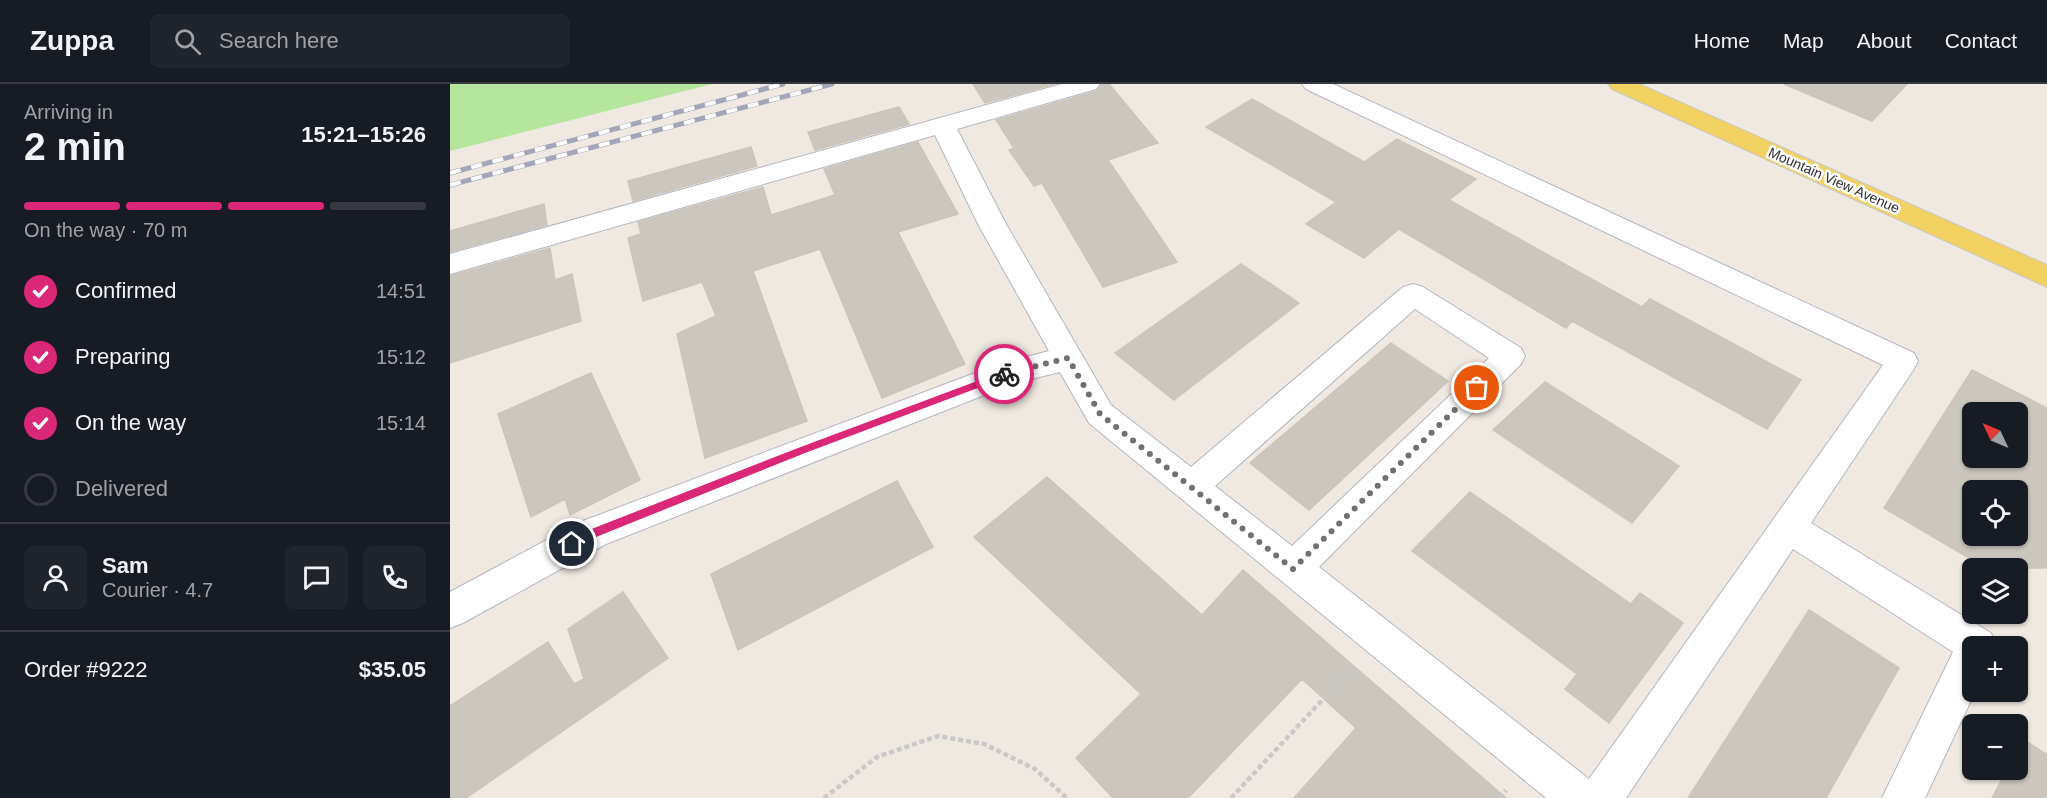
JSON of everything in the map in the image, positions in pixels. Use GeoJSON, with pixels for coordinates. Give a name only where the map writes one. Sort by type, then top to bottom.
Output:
{"type":"FeatureCollection","features":[{"type":"Feature","properties":{"kind":"main road","name":"Mountain View Avenue"},"geometry":{"type":"LineString","coordinates":[[1620,84],[2047,277]]}},
{"type":"Feature","properties":{"kind":"lane"},"geometry":{"type":"LineString","coordinates":[[450,264],[1088,84]]}},
{"type":"Feature","properties":{"kind":"lane"},"geometry":{"type":"LineString","coordinates":[[1314,84],[1903,361],[1601,798]]}},
{"type":"Feature","properties":{"kind":"lane"},"geometry":{"type":"LineString","coordinates":[[942,124],[992,224],[1100,414],[1579,798]]}},
{"type":"Feature","properties":{"kind":"lane"},"geometry":{"type":"LineString","coordinates":[[1191,487],[1413,294],[1510,356],[1293,569]]}},
{"type":"Feature","properties":{"kind":"lane"},"geometry":{"type":"LineString","coordinates":[[450,611],[604,529],[1010,372],[1068,358]]}},
{"type":"Feature","properties":{"kind":"lane"},"geometry":{"type":"LineString","coordinates":[[1788,527],[1962,637]]}},
{"type":"Feature","properties":{"kind":"lane"},"geometry":{"type":"LineString","coordinates":[[1903,798],[1962,677]]}},
{"type":"Feature","properties":{"kind":"path"},"geometry":{"type":"LineString","coordinates":[[1231,798],[1296,726],[1381,639]]}},
{"type":"Feature","properties":{"kind":"path"},"geometry":{"type":"LineString","coordinates":[[824,798],[877,757],[938,736],[984,744],[1035,770],[1067,798]]}},
{"type":"Feature","properties":{"kind":"green space"},"geometry":{"type":"Polygon","coordinates":[[[450,84],[712,84],[450,151],[450,84]]]}},
{"type":"Feature","properties":{"kind":"building"},"geometry":{"type":"Polygon","coordinates":[[[973,84],[1054,84],[985,103],[973,84]]]}},
{"type":"Feature","properties":{"kind":"building"},"geometry":{"type":"Polygon","coordinates":[[[1102,84],[1109,84],[1158,143],[1108,160],[1177,262],[1103,287],[1042,183],[1034,186],[1009,150],[1014,148],[996,120],[1097,91],[1102,84]]]}},
{"type":"Feature","properties":{"kind":"building"},"geometry":{"type":"Polygon","coordinates":[[[1784,84],[1907,84],[1872,121],[1784,84]]]}},
{"type":"Feature","properties":{"kind":"building"},"geometry":{"type":"Polygon","coordinates":[[[1252,99],[1364,162],[1397,139],[1476,179],[1449,200],[1642,307],[1650,299],[1801,380],[1767,429],[1572,321],[1566,328],[1399,229],[1364,258],[1306,224],[1336,202],[1206,127],[1252,99]]]}},
{"type":"Feature","properties":{"kind":"building"},"geometry":{"type":"Polygon","coordinates":[[[899,107],[909,124],[815,150],[808,132],[899,107]]]}},
{"type":"Feature","properties":{"kind":"building"},"geometry":{"type":"Polygon","coordinates":[[[918,142],[958,214],[898,232],[965,364],[882,398],[820,249],[753,271],[807,421],[705,458],[677,334],[716,316],[702,282],[643,301],[628,238],[641,234],[638,222],[763,187],[771,215],[835,195],[824,169],[918,142]]]}},
{"type":"Feature","properties":{"kind":"building"},"geometry":{"type":"Polygon","coordinates":[[[751,147],[757,166],[633,201],[628,181],[751,147]]]}},
{"type":"Feature","properties":{"kind":"building"},"geometry":{"type":"Polygon","coordinates":[[[544,204],[547,225],[450,252],[450,231],[544,204]]]}},
{"type":"Feature","properties":{"kind":"building"},"geometry":{"type":"Polygon","coordinates":[[[550,248],[555,280],[572,274],[581,321],[450,363],[450,276],[550,248]]]}},
{"type":"Feature","properties":{"kind":"building"},"geometry":{"type":"Polygon","coordinates":[[[1241,264],[1299,303],[1174,400],[1115,353],[1241,264]]]}},
{"type":"Feature","properties":{"kind":"building"},"geometry":{"type":"Polygon","coordinates":[[[1391,343],[1448,381],[1309,510],[1250,463],[1391,343]]]}},
{"type":"Feature","properties":{"kind":"building"},"geometry":{"type":"Polygon","coordinates":[[[1972,370],[2047,408],[2047,568],[2028,568],[2028,558],[1969,558],[1884,508],[1972,370]]]}},
{"type":"Feature","properties":{"kind":"building"},"geometry":{"type":"Polygon","coordinates":[[[591,373],[640,480],[570,515],[565,499],[531,517],[498,414],[591,373]]]}},
{"type":"Feature","properties":{"kind":"building"},"geometry":{"type":"Polygon","coordinates":[[[1545,382],[1679,466],[1632,523],[1493,430],[1545,382]]]}},
{"type":"Feature","properties":{"kind":"building"},"geometry":{"type":"Polygon","coordinates":[[[1047,477],[1202,615],[1243,570],[1506,798],[1294,798],[1356,728],[1302,679],[1188,798],[1113,798],[1076,758],[1141,694],[974,537],[1047,477]]]}},
{"type":"Feature","properties":{"kind":"building"},"geometry":{"type":"Polygon","coordinates":[[[897,481],[933,547],[738,650],[711,574],[897,481]]]}},
{"type":"Feature","properties":{"kind":"building"},"geometry":{"type":"Polygon","coordinates":[[[1470,492],[1631,604],[1640,593],[1683,623],[1609,723],[1565,689],[1577,674],[1412,551],[1470,492]]]}},
{"type":"Feature","properties":{"kind":"building"},"geometry":{"type":"Polygon","coordinates":[[[623,592],[668,658],[466,798],[450,798],[450,706],[548,642],[574,684],[584,679],[568,629],[623,592]]]}},
{"type":"Feature","properties":{"kind":"building"},"geometry":{"type":"Polygon","coordinates":[[[1809,610],[1899,668],[1826,798],[1688,798],[1809,610]]]}},
{"type":"Feature","properties":{"kind":"building"},"geometry":{"type":"Polygon","coordinates":[[[2028,742],[2047,755],[2047,798],[1992,798],[2002,780],[2028,780],[2028,742]]]}},
{"type":"Feature","properties":{"kind":"railway"},"geometry":{"type":"LineString","coordinates":[[450,173],[783,84]]}},
{"type":"Feature","properties":{"kind":"railway"},"geometry":{"type":"LineString","coordinates":[[450,185],[832,84]]}},
{"type":"Feature","properties":{"kind":"way so far"},"geometry":{"type":"LineString","coordinates":[[1004,374],[1068,358],[1100,414],[1293,569],[1477,388]]}},
{"type":"Feature","properties":{"kind":"route"},"geometry":{"type":"LineString","coordinates":[[572,544],[801,451],[1004,374]]}}]}
